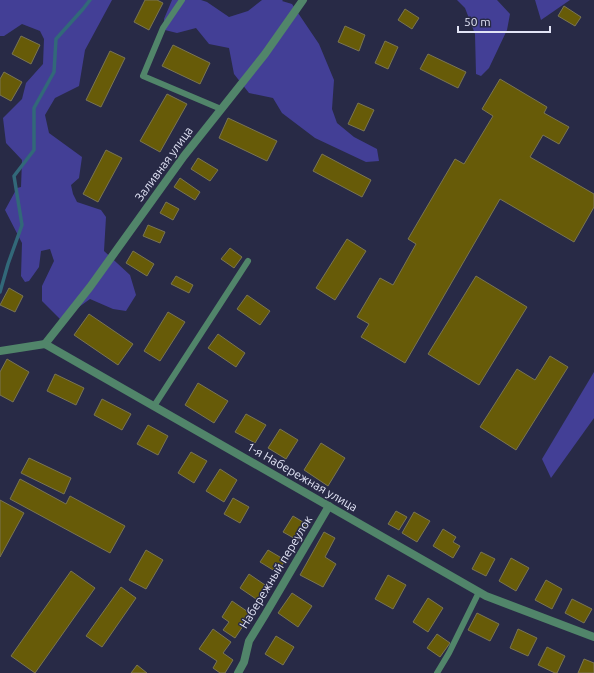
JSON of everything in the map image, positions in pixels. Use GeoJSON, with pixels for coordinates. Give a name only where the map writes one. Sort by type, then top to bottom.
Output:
{"type":"FeatureCollection","features":[{"type":"Feature","properties":{"kind":"street","name":"Заливная улица"},"geometry":{"type":"LineString","coordinates":[[45,344],[90,287],[184,156],[265,54],[302,0]]}},
{"type":"Feature","properties":{"kind":"street"},"geometry":{"type":"LineString","coordinates":[[0,351],[45,344]]}},
{"type":"Feature","properties":{"kind":"street","name":"1-я Набережная улица"},"geometry":{"type":"LineString","coordinates":[[45,344],[486,596],[594,637]]}},
{"type":"Feature","properties":{"kind":"street","name":"Набережный переулок"},"geometry":{"type":"LineString","coordinates":[[238,673],[244,662],[249,641],[329,506]]}},
{"type":"Feature","properties":{"kind":"lane"},"geometry":{"type":"LineString","coordinates":[[182,0],[163,28],[142,76],[221,109]]}},
{"type":"Feature","properties":{"kind":"lane"},"geometry":{"type":"LineString","coordinates":[[154,406],[248,261]]}},
{"type":"Feature","properties":{"kind":"lane"},"geometry":{"type":"LineString","coordinates":[[436,673],[449,653],[479,592]]}},
{"type":"Feature","properties":{"kind":"shaded area"},"geometry":{"type":"Polygon","coordinates":[[[0,0],[112,0],[85,50],[79,86],[55,98],[45,115],[49,133],[82,157],[79,178],[71,185],[73,194],[77,202],[101,210],[106,217],[104,251],[130,275],[136,295],[126,311],[113,309],[90,299],[61,320],[42,301],[42,286],[54,261],[50,249],[41,251],[39,267],[29,281],[25,282],[21,276],[22,243],[5,210],[17,188],[21,187],[22,160],[6,143],[3,118],[22,99],[26,83],[43,64],[44,39],[40,31],[22,24],[4,36],[0,36],[0,0]]]}},
{"type":"Feature","properties":{"kind":"shaded area"},"geometry":{"type":"Polygon","coordinates":[[[172,0],[201,0],[207,2],[229,17],[248,11],[262,0],[283,0],[282,1],[292,4],[319,44],[334,80],[332,109],[337,123],[354,137],[377,149],[379,161],[366,162],[315,138],[282,113],[273,98],[249,93],[234,74],[229,48],[209,44],[196,28],[177,33],[165,30],[164,19],[172,0]]]}},
{"type":"Feature","properties":{"kind":"shaded area"},"geometry":{"type":"Polygon","coordinates":[[[457,0],[497,0],[510,14],[507,30],[489,68],[481,76],[476,74],[475,34],[465,8],[457,0]]]}},
{"type":"Feature","properties":{"kind":"shaded area"},"geometry":{"type":"Polygon","coordinates":[[[535,0],[570,0],[541,20],[535,0]]]}},
{"type":"Feature","properties":{"kind":"shaded area"},"geometry":{"type":"Polygon","coordinates":[[[594,372],[594,418],[551,478],[542,459],[594,372]]]}},
{"type":"Feature","properties":{"kind":"building"},"geometry":{"type":"Polygon","coordinates":[[[145,0],[157,0],[163,3],[149,30],[134,22],[145,0]]]}},
{"type":"Feature","properties":{"kind":"building"},"geometry":{"type":"Polygon","coordinates":[[[564,6],[581,17],[575,26],[558,16],[564,6]]]}},
{"type":"Feature","properties":{"kind":"building"},"geometry":{"type":"Polygon","coordinates":[[[405,9],[419,18],[412,29],[398,20],[405,9]]]}},
{"type":"Feature","properties":{"kind":"building"},"geometry":{"type":"Polygon","coordinates":[[[345,26],[365,35],[359,51],[338,42],[345,26]]]}},
{"type":"Feature","properties":{"kind":"building"},"geometry":{"type":"Polygon","coordinates":[[[21,36],[40,45],[31,64],[12,54],[21,36]]]}},
{"type":"Feature","properties":{"kind":"building"},"geometry":{"type":"Polygon","coordinates":[[[385,41],[398,47],[388,69],[375,63],[385,41]]]}},
{"type":"Feature","properties":{"kind":"building"},"geometry":{"type":"Polygon","coordinates":[[[173,45],[210,63],[200,84],[162,66],[173,45]]]}},
{"type":"Feature","properties":{"kind":"building"},"geometry":{"type":"Polygon","coordinates":[[[110,51],[125,58],[101,107],[86,100],[110,51]]]}},
{"type":"Feature","properties":{"kind":"building"},"geometry":{"type":"Polygon","coordinates":[[[428,54],[466,72],[458,88],[420,69],[428,54]]]}},
{"type":"Feature","properties":{"kind":"building"},"geometry":{"type":"Polygon","coordinates":[[[4,72],[22,82],[11,101],[0,95],[0,79],[4,72]]]}},
{"type":"Feature","properties":{"kind":"building"},"geometry":{"type":"Polygon","coordinates":[[[500,79],[547,107],[544,113],[569,127],[559,144],[543,135],[530,157],[594,194],[594,207],[574,242],[500,199],[405,363],[361,337],[369,324],[357,317],[380,278],[393,285],[416,244],[408,239],[455,159],[464,164],[493,116],[482,109],[500,79]]]}},
{"type":"Feature","properties":{"kind":"building"},"geometry":{"type":"Polygon","coordinates":[[[167,94],[187,104],[160,152],[140,141],[167,94]]]}},
{"type":"Feature","properties":{"kind":"building"},"geometry":{"type":"Polygon","coordinates":[[[358,103],[374,110],[364,131],[348,124],[358,103]]]}},
{"type":"Feature","properties":{"kind":"building"},"geometry":{"type":"Polygon","coordinates":[[[228,118],[277,141],[267,161],[219,138],[228,118]]]}},
{"type":"Feature","properties":{"kind":"building"},"geometry":{"type":"Polygon","coordinates":[[[106,150],[122,158],[98,202],[83,194],[106,150]]]}},
{"type":"Feature","properties":{"kind":"building"},"geometry":{"type":"Polygon","coordinates":[[[322,154],[371,180],[362,197],[313,171],[322,154]]]}},
{"type":"Feature","properties":{"kind":"building"},"geometry":{"type":"Polygon","coordinates":[[[198,158],[218,170],[210,181],[191,169],[198,158]]]}},
{"type":"Feature","properties":{"kind":"building"},"geometry":{"type":"Polygon","coordinates":[[[180,178],[200,192],[195,200],[174,187],[180,178]]]}},
{"type":"Feature","properties":{"kind":"building"},"geometry":{"type":"Polygon","coordinates":[[[166,202],[179,209],[173,220],[160,213],[166,202]]]}},
{"type":"Feature","properties":{"kind":"building"},"geometry":{"type":"Polygon","coordinates":[[[148,225],[165,232],[160,243],[143,236],[148,225]]]}},
{"type":"Feature","properties":{"kind":"building"},"geometry":{"type":"Polygon","coordinates":[[[347,239],[366,251],[335,300],[316,288],[347,239]]]}},
{"type":"Feature","properties":{"kind":"building"},"geometry":{"type":"Polygon","coordinates":[[[230,248],[242,257],[234,268],[221,259],[230,248]]]}},
{"type":"Feature","properties":{"kind":"building"},"geometry":{"type":"Polygon","coordinates":[[[133,251],[154,264],[147,276],[126,263],[133,251]]]}},
{"type":"Feature","properties":{"kind":"building"},"geometry":{"type":"Polygon","coordinates":[[[176,276],[193,285],[189,293],[171,284],[176,276]]]}},
{"type":"Feature","properties":{"kind":"building"},"geometry":{"type":"Polygon","coordinates":[[[476,276],[527,307],[479,385],[428,354],[476,276]]]}},
{"type":"Feature","properties":{"kind":"building"},"geometry":{"type":"Polygon","coordinates":[[[9,288],[23,296],[15,312],[0,305],[9,288]]]}},
{"type":"Feature","properties":{"kind":"building"},"geometry":{"type":"Polygon","coordinates":[[[247,295],[270,311],[260,325],[237,309],[247,295]]]}},
{"type":"Feature","properties":{"kind":"building"},"geometry":{"type":"Polygon","coordinates":[[[168,312],[185,322],[160,361],[144,351],[168,312]]]}},
{"type":"Feature","properties":{"kind":"building"},"geometry":{"type":"Polygon","coordinates":[[[89,314],[133,344],[118,365],[74,335],[89,314]]]}},
{"type":"Feature","properties":{"kind":"building"},"geometry":{"type":"Polygon","coordinates":[[[218,334],[245,353],[236,367],[208,348],[218,334]]]}},
{"type":"Feature","properties":{"kind":"building"},"geometry":{"type":"Polygon","coordinates":[[[550,356],[568,367],[516,450],[480,427],[517,369],[535,380],[550,356]]]}},
{"type":"Feature","properties":{"kind":"building"},"geometry":{"type":"Polygon","coordinates":[[[7,359],[29,372],[13,402],[0,395],[0,372],[7,359]]]}},
{"type":"Feature","properties":{"kind":"building"},"geometry":{"type":"Polygon","coordinates":[[[55,374],[84,388],[76,405],[47,391],[55,374]]]}},
{"type":"Feature","properties":{"kind":"building"},"geometry":{"type":"Polygon","coordinates":[[[198,383],[228,401],[214,423],[185,405],[198,383]]]}},
{"type":"Feature","properties":{"kind":"building"},"geometry":{"type":"Polygon","coordinates":[[[102,399],[131,414],[122,430],[94,415],[102,399]]]}},
{"type":"Feature","properties":{"kind":"building"},"geometry":{"type":"Polygon","coordinates":[[[246,414],[266,425],[255,443],[235,432],[246,414]]]}},
{"type":"Feature","properties":{"kind":"building"},"geometry":{"type":"Polygon","coordinates":[[[148,425],[168,436],[158,455],[137,444],[148,425]]]}},
{"type":"Feature","properties":{"kind":"building"},"geometry":{"type":"Polygon","coordinates":[[[280,429],[298,440],[286,459],[268,448],[280,429]]]}},
{"type":"Feature","properties":{"kind":"building"},"geometry":{"type":"Polygon","coordinates":[[[321,443],[345,458],[328,486],[304,470],[321,443]]]}},
{"type":"Feature","properties":{"kind":"building"},"geometry":{"type":"Polygon","coordinates":[[[191,452],[207,461],[194,483],[178,473],[191,452]]]}},
{"type":"Feature","properties":{"kind":"building"},"geometry":{"type":"Polygon","coordinates":[[[29,458],[71,478],[64,494],[21,473],[29,458]]]}},
{"type":"Feature","properties":{"kind":"building"},"geometry":{"type":"Polygon","coordinates":[[[220,469],[237,480],[224,502],[206,491],[220,469]]]}},
{"type":"Feature","properties":{"kind":"building"},"geometry":{"type":"Polygon","coordinates":[[[20,479],[66,504],[70,496],[125,526],[110,553],[10,499],[20,479]]]}},
{"type":"Feature","properties":{"kind":"building"},"geometry":{"type":"Polygon","coordinates":[[[233,498],[249,507],[240,523],[224,514],[233,498]]]}},
{"type":"Feature","properties":{"kind":"building"},"geometry":{"type":"Polygon","coordinates":[[[0,500],[24,513],[0,557],[0,500]]]}},
{"type":"Feature","properties":{"kind":"building"},"geometry":{"type":"Polygon","coordinates":[[[396,511],[407,517],[399,530],[388,524],[396,511]]]}},
{"type":"Feature","properties":{"kind":"building"},"geometry":{"type":"Polygon","coordinates":[[[414,512],[430,521],[417,542],[402,533],[414,512]]]}},
{"type":"Feature","properties":{"kind":"building"},"geometry":{"type":"Polygon","coordinates":[[[293,516],[308,525],[299,541],[283,532],[293,516]]]}},
{"type":"Feature","properties":{"kind":"building"},"geometry":{"type":"Polygon","coordinates":[[[443,529],[456,537],[453,542],[460,546],[453,558],[433,546],[443,529]]]}},
{"type":"Feature","properties":{"kind":"building"},"geometry":{"type":"Polygon","coordinates":[[[324,532],[335,538],[325,557],[336,564],[323,587],[300,575],[324,532]]]}},
{"type":"Feature","properties":{"kind":"building"},"geometry":{"type":"Polygon","coordinates":[[[146,550],[163,560],[146,589],[129,580],[146,550]]]}},
{"type":"Feature","properties":{"kind":"building"},"geometry":{"type":"Polygon","coordinates":[[[268,550],[285,560],[278,573],[260,562],[268,550]]]}},
{"type":"Feature","properties":{"kind":"building"},"geometry":{"type":"Polygon","coordinates":[[[481,552],[495,559],[486,576],[472,569],[481,552]]]}},
{"type":"Feature","properties":{"kind":"building"},"geometry":{"type":"Polygon","coordinates":[[[511,558],[529,568],[516,591],[499,581],[511,558]]]}},
{"type":"Feature","properties":{"kind":"building"},"geometry":{"type":"Polygon","coordinates":[[[71,571],[95,588],[35,673],[11,656],[71,571]]]}},
{"type":"Feature","properties":{"kind":"building"},"geometry":{"type":"Polygon","coordinates":[[[249,574],[268,587],[259,601],[240,588],[249,574]]]}},
{"type":"Feature","properties":{"kind":"building"},"geometry":{"type":"Polygon","coordinates":[[[388,575],[406,585],[393,609],[375,599],[388,575]]]}},
{"type":"Feature","properties":{"kind":"building"},"geometry":{"type":"Polygon","coordinates":[[[546,580],[562,589],[552,609],[535,600],[546,580]]]}},
{"type":"Feature","properties":{"kind":"building"},"geometry":{"type":"Polygon","coordinates":[[[121,587],[136,598],[102,647],[86,636],[121,587]]]}},
{"type":"Feature","properties":{"kind":"building"},"geometry":{"type":"Polygon","coordinates":[[[292,593],[312,606],[298,627],[278,613],[292,593]]]}},
{"type":"Feature","properties":{"kind":"building"},"geometry":{"type":"Polygon","coordinates":[[[428,598],[443,608],[428,632],[413,622],[428,598]]]}},
{"type":"Feature","properties":{"kind":"building"},"geometry":{"type":"Polygon","coordinates":[[[572,599],[592,609],[584,623],[565,613],[572,599]]]}},
{"type":"Feature","properties":{"kind":"building"},"geometry":{"type":"Polygon","coordinates":[[[232,601],[251,614],[235,638],[223,630],[229,622],[222,617],[232,601]]]}},
{"type":"Feature","properties":{"kind":"building"},"geometry":{"type":"Polygon","coordinates":[[[477,613],[499,624],[490,641],[468,630],[477,613]]]}},
{"type":"Feature","properties":{"kind":"building"},"geometry":{"type":"Polygon","coordinates":[[[213,629],[231,642],[223,653],[233,660],[225,673],[220,673],[213,668],[217,661],[199,649],[213,629]]]}},
{"type":"Feature","properties":{"kind":"building"},"geometry":{"type":"Polygon","coordinates":[[[518,629],[537,638],[528,656],[510,648],[518,629]]]}},
{"type":"Feature","properties":{"kind":"building"},"geometry":{"type":"Polygon","coordinates":[[[437,634],[450,643],[440,657],[427,648],[437,634]]]}},
{"type":"Feature","properties":{"kind":"building"},"geometry":{"type":"Polygon","coordinates":[[[276,636],[294,647],[283,665],[265,654],[276,636]]]}},
{"type":"Feature","properties":{"kind":"building"},"geometry":{"type":"Polygon","coordinates":[[[547,647],[565,656],[557,673],[538,665],[547,647]]]}},
{"type":"Feature","properties":{"kind":"building"},"geometry":{"type":"Polygon","coordinates":[[[584,659],[594,663],[594,673],[578,673],[584,659]]]}},
{"type":"Feature","properties":{"kind":"building"},"geometry":{"type":"Polygon","coordinates":[[[137,665],[147,673],[131,673],[137,665]]]}},
{"type":"Feature","properties":{"kind":"waterway"},"geometry":{"type":"LineString","coordinates":[[0,292],[22,225],[14,176],[34,150],[34,108],[54,72],[56,39],[90,0]]}}]}
